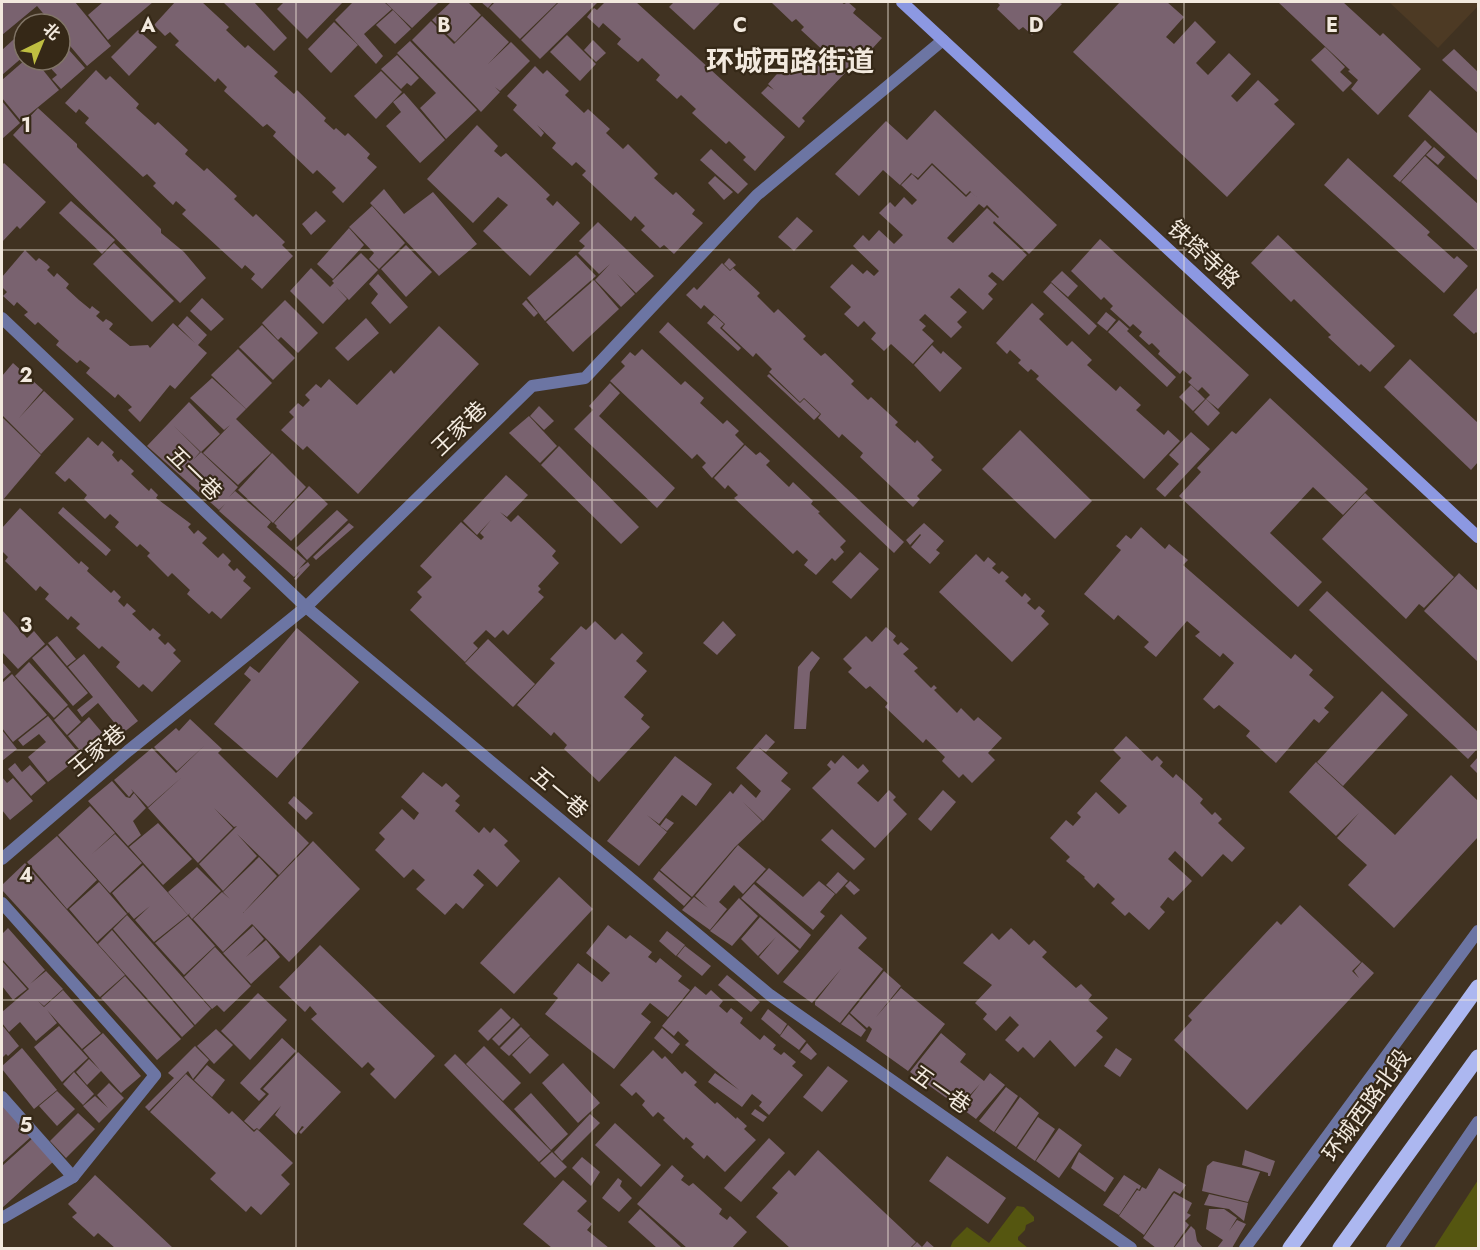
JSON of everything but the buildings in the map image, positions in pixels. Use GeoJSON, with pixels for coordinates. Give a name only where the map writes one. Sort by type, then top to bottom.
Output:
{"type":"FeatureCollection","features":[{"type":"Feature","properties":{"kind":"main road","name":"环城西路北段"},"geometry":{"type":"LineString","coordinates":[[1290,1248],[1479,987]]}},
{"type":"Feature","properties":{"kind":"main road"},"geometry":{"type":"LineString","coordinates":[[1340,1248],[1479,1057]]}},
{"type":"Feature","properties":{"kind":"street","name":"铁塔寺路"},"geometry":{"type":"LineString","coordinates":[[902,2],[1479,537]]}},
{"type":"Feature","properties":{"kind":"street","name":"王家巷"},"geometry":{"type":"LineString","coordinates":[[2,858],[128,751],[306,607],[532,386],[585,378],[757,195],[944,40]]}},
{"type":"Feature","properties":{"kind":"street","name":"五一巷"},"geometry":{"type":"LineString","coordinates":[[2,318],[306,607],[770,995],[1131,1248]]}},
{"type":"Feature","properties":{"kind":"street"},"geometry":{"type":"LineString","coordinates":[[2,903],[155,1075],[73,1177],[2,1218]]}},
{"type":"Feature","properties":{"kind":"street"},"geometry":{"type":"LineString","coordinates":[[1245,1248],[1479,931]]}},
{"type":"Feature","properties":{"kind":"street"},"geometry":{"type":"LineString","coordinates":[[2,1097],[73,1177]]}},
{"type":"Feature","properties":{"kind":"street"},"geometry":{"type":"LineString","coordinates":[[1392,1248],[1479,1122]]}},
{"type":"Feature","properties":{"kind":"shaded area"},"geometry":{"type":"Polygon","coordinates":[[[1389,2],[1478,2],[1478,6],[1438,48],[1389,2]]]}},
{"type":"Feature","properties":{"kind":"shaded area"},"geometry":{"type":"Polygon","coordinates":[[[1478,1180],[1478,1248],[1434,1248],[1478,1180]]]}},
{"type":"Feature","properties":{"kind":"shaded area"},"geometry":{"type":"Polygon","coordinates":[[[1017,1206],[1024,1207],[1034,1217],[1034,1221],[1026,1225],[1025,1230],[1018,1237],[1018,1240],[1028,1248],[950,1248],[953,1241],[967,1227],[989,1243],[1017,1206]]]}},
{"type":"Feature","properties":{"kind":"district","name":"环城西路街道"},"geometry":{"type":"Point","coordinates":[790,61]}}]}
